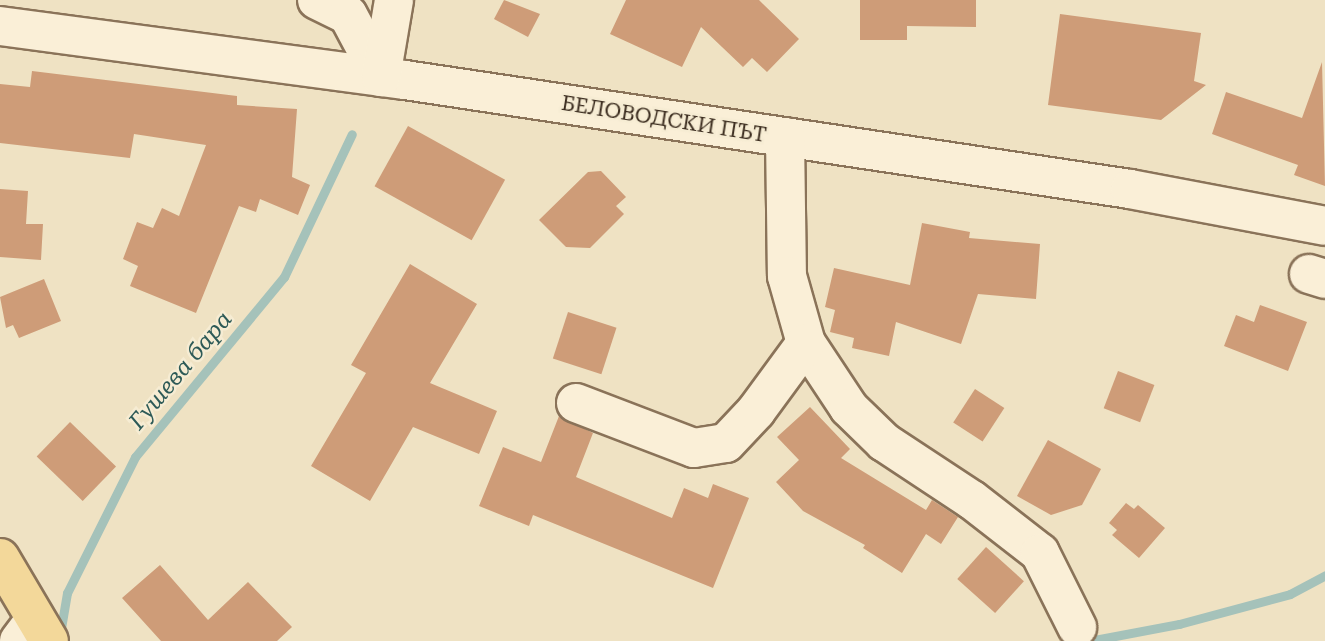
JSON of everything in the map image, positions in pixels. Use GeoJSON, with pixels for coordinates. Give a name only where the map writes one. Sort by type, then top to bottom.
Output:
{"type":"FeatureCollection","features":[{"type":"Feature","properties":{"kind":"main road"},"geometry":{"type":"LineString","coordinates":[[0,558],[34,634]]}},
{"type":"Feature","properties":{"kind":"street"},"geometry":{"type":"LineString","coordinates":[[381,77],[394,0]]}},
{"type":"Feature","properties":{"kind":"street"},"geometry":{"type":"LineString","coordinates":[[339,5],[381,77]]}},
{"type":"Feature","properties":{"kind":"street","name":"БЕЛОВОДСКИ ПЪТ"},"geometry":{"type":"LineString","coordinates":[[0,26],[381,77],[1130,189],[1325,226]]}},
{"type":"Feature","properties":{"kind":"street"},"geometry":{"type":"LineString","coordinates":[[785,137],[786,276],[806,343],[849,408],[884,442],[972,500],[1040,552],[1077,627]]}},
{"type":"Feature","properties":{"kind":"street"},"geometry":{"type":"LineString","coordinates":[[576,403],[694,448],[726,443],[756,411],[806,343]]}},
{"type":"Feature","properties":{"kind":"building"},"geometry":{"type":"Polygon","coordinates":[[[504,0],[540,14],[528,37],[494,19],[504,0]]]}},
{"type":"Feature","properties":{"kind":"building"},"geometry":{"type":"Polygon","coordinates":[[[626,0],[759,0],[799,39],[767,72],[752,58],[743,67],[701,27],[682,67],[610,34],[626,0]]]}},
{"type":"Feature","properties":{"kind":"building"},"geometry":{"type":"Polygon","coordinates":[[[860,0],[976,0],[976,27],[907,26],[907,40],[860,40],[860,0]]]}},
{"type":"Feature","properties":{"kind":"building"},"geometry":{"type":"Polygon","coordinates":[[[1060,14],[1201,33],[1194,81],[1206,85],[1161,120],[1048,105],[1060,14]]]}},
{"type":"Feature","properties":{"kind":"building"},"geometry":{"type":"Polygon","coordinates":[[[1322,62],[1325,186],[1294,175],[1298,165],[1212,134],[1226,92],[1302,118],[1322,62]]]}},
{"type":"Feature","properties":{"kind":"building"},"geometry":{"type":"Polygon","coordinates":[[[32,71],[237,96],[237,105],[297,109],[292,177],[310,185],[298,215],[260,199],[256,212],[239,206],[196,313],[130,286],[138,266],[123,259],[137,222],[153,228],[162,208],[179,216],[206,145],[134,134],[130,158],[0,143],[0,84],[30,87],[32,71]]]}},
{"type":"Feature","properties":{"kind":"building"},"geometry":{"type":"Polygon","coordinates":[[[408,126],[505,180],[472,240],[375,186],[408,126]]]}},
{"type":"Feature","properties":{"kind":"building"},"geometry":{"type":"Polygon","coordinates":[[[601,171],[626,197],[616,206],[624,214],[590,248],[566,247],[539,220],[588,172],[601,171]]]}},
{"type":"Feature","properties":{"kind":"building"},"geometry":{"type":"Polygon","coordinates":[[[0,189],[28,191],[26,224],[43,224],[41,260],[0,257],[0,189]]]}},
{"type":"Feature","properties":{"kind":"building"},"geometry":{"type":"Polygon","coordinates":[[[922,223],[970,232],[969,238],[1040,244],[1036,299],[978,294],[961,344],[896,322],[889,356],[852,348],[854,338],[830,332],[835,310],[825,307],[834,268],[910,285],[922,223]]]}},
{"type":"Feature","properties":{"kind":"building"},"geometry":{"type":"Polygon","coordinates":[[[410,264],[477,304],[430,383],[497,411],[479,454],[413,427],[370,501],[311,466],[366,373],[351,365],[410,264]]]}},
{"type":"Feature","properties":{"kind":"building"},"geometry":{"type":"Polygon","coordinates":[[[44,279],[61,321],[19,338],[13,325],[6,328],[0,297],[44,279]]]}},
{"type":"Feature","properties":{"kind":"building"},"geometry":{"type":"Polygon","coordinates":[[[1260,305],[1307,322],[1288,371],[1224,346],[1236,315],[1254,322],[1260,305]]]}},
{"type":"Feature","properties":{"kind":"building"},"geometry":{"type":"Polygon","coordinates":[[[568,312],[617,328],[601,374],[553,359],[568,312]]]}},
{"type":"Feature","properties":{"kind":"building"},"geometry":{"type":"Polygon","coordinates":[[[1118,371],[1154,385],[1140,422],[1104,408],[1118,371]]]}},
{"type":"Feature","properties":{"kind":"building"},"geometry":{"type":"Polygon","coordinates":[[[975,389],[1004,408],[983,442],[953,423],[975,389]]]}},
{"type":"Feature","properties":{"kind":"building"},"geometry":{"type":"Polygon","coordinates":[[[810,407],[850,449],[841,458],[926,510],[932,500],[958,517],[941,544],[926,534],[902,573],[863,548],[865,545],[803,511],[776,482],[799,460],[777,437],[810,407]]]}},
{"type":"Feature","properties":{"kind":"building"},"geometry":{"type":"Polygon","coordinates":[[[559,416],[593,433],[576,477],[672,518],[684,488],[708,498],[713,484],[749,498],[713,588],[533,515],[529,526],[479,506],[503,447],[541,462],[559,416]]]}},
{"type":"Feature","properties":{"kind":"building"},"geometry":{"type":"Polygon","coordinates":[[[70,422],[116,466],[83,501],[37,457],[70,422]]]}},
{"type":"Feature","properties":{"kind":"building"},"geometry":{"type":"Polygon","coordinates":[[[1048,440],[1101,469],[1082,505],[1051,515],[1017,496],[1048,440]]]}},
{"type":"Feature","properties":{"kind":"building"},"geometry":{"type":"Polygon","coordinates":[[[1126,503],[1134,509],[1138,505],[1165,528],[1139,558],[1112,535],[1117,530],[1109,523],[1126,503]]]}},
{"type":"Feature","properties":{"kind":"building"},"geometry":{"type":"Polygon","coordinates":[[[986,547],[1024,581],[995,613],[957,579],[986,547]]]}},
{"type":"Feature","properties":{"kind":"building"},"geometry":{"type":"Polygon","coordinates":[[[160,565],[208,620],[248,582],[292,627],[277,641],[161,641],[122,598],[160,565]]]}},
{"type":"Feature","properties":{"kind":"waterway","name":"Гушева бара"},"geometry":{"type":"LineString","coordinates":[[60,634],[67,593],[135,457],[284,277],[352,134]]}},
{"type":"Feature","properties":{"kind":"waterway"},"geometry":{"type":"LineString","coordinates":[[1089,641],[1179,624],[1290,594],[1325,575]]}}]}
